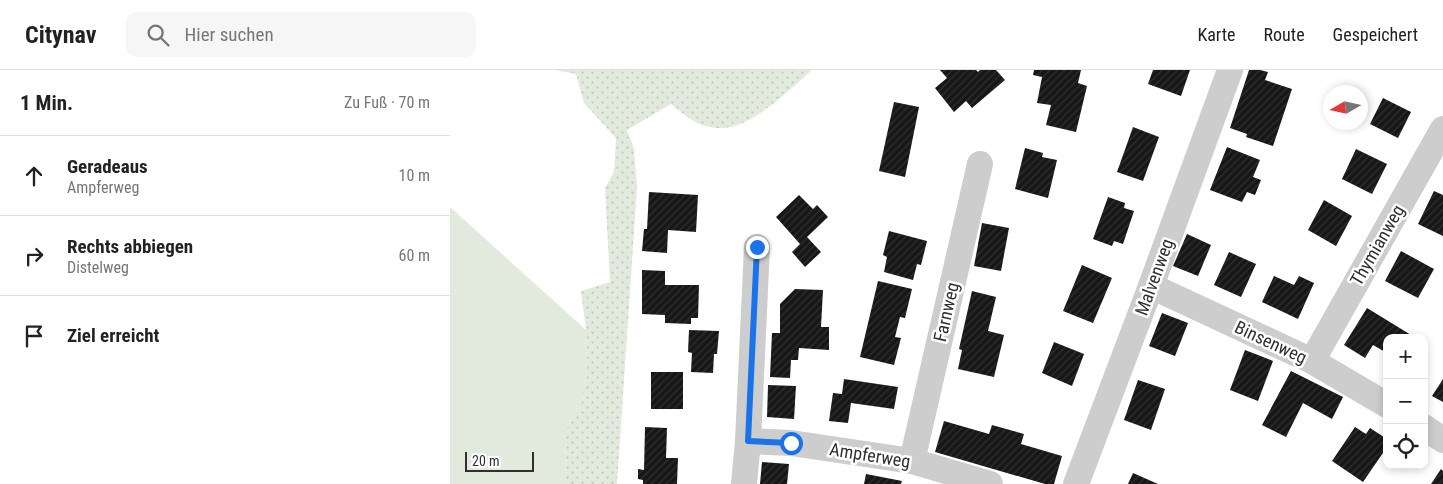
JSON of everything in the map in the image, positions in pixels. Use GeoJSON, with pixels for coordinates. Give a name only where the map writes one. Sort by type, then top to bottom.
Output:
{"type":"FeatureCollection","features":[{"type":"Feature","properties":{"kind":"street","name":"Malvenweg"},"geometry":{"type":"LineString","coordinates":[[1076,484],[1230,70]]}},
{"type":"Feature","properties":{"kind":"street","name":"Thymianweg"},"geometry":{"type":"LineString","coordinates":[[1312,360],[1443,129]]}},
{"type":"Feature","properties":{"kind":"street","name":"Farnweg"},"geometry":{"type":"LineString","coordinates":[[912,460],[980,164]]}},
{"type":"Feature","properties":{"kind":"street"},"geometry":{"type":"LineString","coordinates":[[744,484],[748,441],[757,247]]}},
{"type":"Feature","properties":{"kind":"street","name":"Binsenweg"},"geometry":{"type":"LineString","coordinates":[[1151,286],[1312,360],[1383,403]]}},
{"type":"Feature","properties":{"kind":"street"},"geometry":{"type":"LineString","coordinates":[[1428,430],[1443,440]]}},
{"type":"Feature","properties":{"kind":"street","name":"Ampferweg"},"geometry":{"type":"LineString","coordinates":[[748,441],[791,443],[912,460],[990,484]]}},
{"type":"Feature","properties":{"kind":"shaded area"},"geometry":{"type":"Polygon","coordinates":[[[555,70],[812,70],[759,114],[735,126],[717,128],[696,123],[671,104],[627,130],[634,149],[637,187],[617,484],[565,484],[566,430],[582,401],[587,363],[586,330],[581,291],[610,282],[605,188],[614,172],[616,138],[584,103],[576,74],[555,70]]]}},
{"type":"Feature","properties":{"kind":"shaded area"},"geometry":{"type":"Polygon","coordinates":[[[450,207],[586,330],[587,363],[582,401],[566,430],[565,484],[450,484],[450,207]]]}},
{"type":"Feature","properties":{"kind":"building"},"geometry":{"type":"Polygon","coordinates":[[[940,70],[976,70],[978,72],[980,70],[996,70],[1005,80],[972,108],[966,101],[954,112],[935,88],[947,78],[940,70]]]}},
{"type":"Feature","properties":{"kind":"building"},"geometry":{"type":"Polygon","coordinates":[[[1034,70],[1081,70],[1078,83],[1087,86],[1076,132],[1046,125],[1051,105],[1037,103],[1042,77],[1033,75],[1034,70]]]}},
{"type":"Feature","properties":{"kind":"building"},"geometry":{"type":"Polygon","coordinates":[[[1153,70],[1190,70],[1181,96],[1148,84],[1153,70]]]}},
{"type":"Feature","properties":{"kind":"building"},"geometry":{"type":"Polygon","coordinates":[[[1249,70],[1268,72],[1265,80],[1292,89],[1273,146],[1246,137],[1247,134],[1230,128],[1249,70]]]}},
{"type":"Feature","properties":{"kind":"building"},"geometry":{"type":"Polygon","coordinates":[[[1383,98],[1411,112],[1398,138],[1370,124],[1383,98]]]}},
{"type":"Feature","properties":{"kind":"building"},"geometry":{"type":"Polygon","coordinates":[[[894,102],[919,107],[905,177],[879,171],[894,102]]]}},
{"type":"Feature","properties":{"kind":"building"},"geometry":{"type":"Polygon","coordinates":[[[1133,127],[1159,137],[1143,181],[1117,172],[1133,127]]]}},
{"type":"Feature","properties":{"kind":"building"},"geometry":{"type":"Polygon","coordinates":[[[1227,147],[1260,160],[1253,177],[1261,180],[1255,195],[1247,192],[1242,202],[1210,190],[1227,147]]]}},
{"type":"Feature","properties":{"kind":"building"},"geometry":{"type":"Polygon","coordinates":[[[1025,148],[1043,153],[1042,157],[1057,160],[1048,198],[1015,189],[1025,148]]]}},
{"type":"Feature","properties":{"kind":"building"},"geometry":{"type":"Polygon","coordinates":[[[1356,149],[1387,164],[1372,194],[1342,179],[1356,149]]]}},
{"type":"Feature","properties":{"kind":"building"},"geometry":{"type":"Polygon","coordinates":[[[1434,191],[1443,195],[1443,236],[1418,224],[1434,191]]]}},
{"type":"Feature","properties":{"kind":"building"},"geometry":{"type":"Polygon","coordinates":[[[649,192],[698,195],[696,232],[668,230],[667,253],[642,251],[644,229],[647,229],[649,192]]]}},
{"type":"Feature","properties":{"kind":"building"},"geometry":{"type":"Polygon","coordinates":[[[799,195],[813,209],[817,205],[828,217],[807,237],[821,252],[805,267],[792,252],[800,244],[776,217],[799,195]]]}},
{"type":"Feature","properties":{"kind":"building"},"geometry":{"type":"Polygon","coordinates":[[[1108,197],[1125,203],[1124,208],[1134,211],[1123,244],[1114,241],[1112,246],[1093,239],[1108,197]]]}},
{"type":"Feature","properties":{"kind":"building"},"geometry":{"type":"Polygon","coordinates":[[[1324,200],[1352,216],[1336,246],[1308,230],[1324,200]]]}},
{"type":"Feature","properties":{"kind":"building"},"geometry":{"type":"Polygon","coordinates":[[[982,223],[1009,228],[1001,271],[974,266],[982,223]]]}},
{"type":"Feature","properties":{"kind":"building"},"geometry":{"type":"Polygon","coordinates":[[[889,231],[927,241],[921,265],[917,264],[913,280],[884,272],[887,257],[883,255],[889,231]]]}},
{"type":"Feature","properties":{"kind":"building"},"geometry":{"type":"Polygon","coordinates":[[[1187,234],[1211,245],[1198,276],[1173,266],[1187,234]]]}},
{"type":"Feature","properties":{"kind":"building"},"geometry":{"type":"Polygon","coordinates":[[[1401,251],[1434,269],[1418,298],[1385,281],[1401,251]]]}},
{"type":"Feature","properties":{"kind":"building"},"geometry":{"type":"Polygon","coordinates":[[[1229,252],[1256,264],[1241,297],[1214,285],[1229,252]]]}},
{"type":"Feature","properties":{"kind":"building"},"geometry":{"type":"Polygon","coordinates":[[[1082,265],[1112,278],[1093,323],[1063,311],[1082,265]]]}},
{"type":"Feature","properties":{"kind":"building"},"geometry":{"type":"Polygon","coordinates":[[[642,270],[665,271],[665,285],[699,285],[698,318],[691,318],[691,324],[665,323],[665,315],[642,314],[642,270]]]}},
{"type":"Feature","properties":{"kind":"building"},"geometry":{"type":"Polygon","coordinates":[[[1274,276],[1294,285],[1299,276],[1314,283],[1298,319],[1262,302],[1274,276]]]}},
{"type":"Feature","properties":{"kind":"building"},"geometry":{"type":"Polygon","coordinates":[[[878,281],[912,289],[905,318],[900,317],[895,337],[901,338],[894,365],[860,357],[878,281]]]}},
{"type":"Feature","properties":{"kind":"building"},"geometry":{"type":"Polygon","coordinates":[[[795,289],[823,290],[821,327],[829,327],[829,350],[799,348],[798,360],[791,360],[790,378],[770,377],[772,333],[780,333],[780,304],[795,289]]]}},
{"type":"Feature","properties":{"kind":"building"},"geometry":{"type":"Polygon","coordinates":[[[972,291],[996,297],[988,331],[1004,335],[994,377],[958,369],[962,350],[959,349],[972,291]]]}},
{"type":"Feature","properties":{"kind":"building"},"geometry":{"type":"Polygon","coordinates":[[[1367,308],[1409,334],[1383,334],[1383,351],[1373,345],[1365,358],[1344,345],[1367,308]]]}},
{"type":"Feature","properties":{"kind":"building"},"geometry":{"type":"Polygon","coordinates":[[[1162,313],[1188,323],[1175,356],[1149,346],[1162,313]]]}},
{"type":"Feature","properties":{"kind":"building"},"geometry":{"type":"Polygon","coordinates":[[[689,330],[719,331],[717,354],[714,354],[713,373],[691,372],[692,353],[688,352],[689,330]]]}},
{"type":"Feature","properties":{"kind":"building"},"geometry":{"type":"Polygon","coordinates":[[[1054,342],[1084,354],[1072,386],[1042,373],[1054,342]]]}},
{"type":"Feature","properties":{"kind":"building"},"geometry":{"type":"Polygon","coordinates":[[[1245,350],[1273,361],[1258,401],[1230,390],[1245,350]]]}},
{"type":"Feature","properties":{"kind":"building"},"geometry":{"type":"Polygon","coordinates":[[[1291,371],[1343,397],[1332,419],[1303,403],[1286,437],[1262,425],[1291,371]]]}},
{"type":"Feature","properties":{"kind":"building"},"geometry":{"type":"Polygon","coordinates":[[[651,372],[683,372],[683,409],[651,409],[651,372]]]}},
{"type":"Feature","properties":{"kind":"building"},"geometry":{"type":"Polygon","coordinates":[[[844,379],[898,387],[894,409],[851,403],[848,423],[829,421],[833,393],[842,394],[844,379]]]}},
{"type":"Feature","properties":{"kind":"building"},"geometry":{"type":"Polygon","coordinates":[[[1443,379],[1443,402],[1432,396],[1443,379]]]}},
{"type":"Feature","properties":{"kind":"building"},"geometry":{"type":"Polygon","coordinates":[[[1138,380],[1165,389],[1151,430],[1124,420],[1138,380]]]}},
{"type":"Feature","properties":{"kind":"building"},"geometry":{"type":"Polygon","coordinates":[[[768,385],[796,386],[794,419],[767,417],[768,385]]]}},
{"type":"Feature","properties":{"kind":"building"},"geometry":{"type":"Polygon","coordinates":[[[944,421],[989,434],[992,425],[1024,434],[1021,444],[1062,456],[1054,484],[1045,484],[935,452],[944,421]]]}},
{"type":"Feature","properties":{"kind":"building"},"geometry":{"type":"Polygon","coordinates":[[[645,427],[667,428],[666,458],[678,458],[677,484],[643,484],[643,480],[638,479],[638,469],[644,470],[645,427]]]}},
{"type":"Feature","properties":{"kind":"building"},"geometry":{"type":"Polygon","coordinates":[[[1355,427],[1366,434],[1370,428],[1383,436],[1383,453],[1363,482],[1332,461],[1355,427]]]}},
{"type":"Feature","properties":{"kind":"building"},"geometry":{"type":"Polygon","coordinates":[[[762,462],[789,464],[787,484],[760,484],[762,462]]]}},
{"type":"Feature","properties":{"kind":"building"},"geometry":{"type":"Polygon","coordinates":[[[1441,469],[1443,471],[1443,484],[1431,484],[1441,469]]]}},
{"type":"Feature","properties":{"kind":"building"},"geometry":{"type":"Polygon","coordinates":[[[1133,473],[1158,484],[1128,484],[1133,473]]]}},
{"type":"Feature","properties":{"kind":"building"},"geometry":{"type":"Polygon","coordinates":[[[866,474],[902,481],[901,484],[864,484],[866,474]]]}},
{"type":"Feature","properties":{"kind":"route"},"geometry":{"type":"LineString","coordinates":[[757,247],[748,441],[791,443]]}}]}
